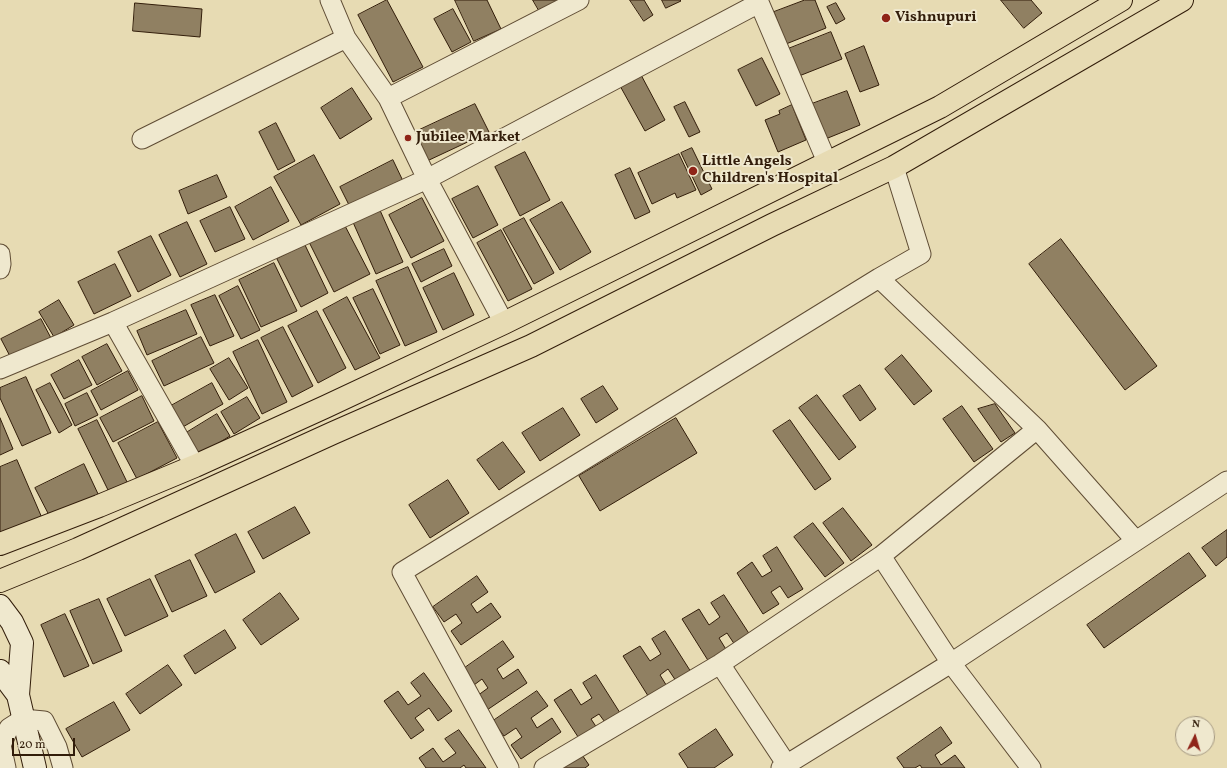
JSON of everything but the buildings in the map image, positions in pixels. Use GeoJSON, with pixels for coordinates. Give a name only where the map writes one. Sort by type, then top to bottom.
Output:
{"type":"FeatureCollection","features":[{"type":"Feature","properties":{"kind":"main road"},"geometry":{"type":"LineString","coordinates":[[0,544],[99,506],[195,466],[504,323],[940,107],[1121,0]]}},
{"type":"Feature","properties":{"kind":"main road"},"geometry":{"type":"LineString","coordinates":[[0,581],[78,549],[340,430],[531,346],[772,225],[894,167],[1182,0]]}},
{"type":"Feature","properties":{"kind":"street"},"geometry":{"type":"LineString","coordinates":[[330,0],[346,38],[388,98],[427,179],[504,323]]}},
{"type":"Feature","properties":{"kind":"street"},"geometry":{"type":"LineString","coordinates":[[388,98],[579,0]]}},
{"type":"Feature","properties":{"kind":"street"},"geometry":{"type":"LineString","coordinates":[[0,369],[113,322],[427,179],[758,1],[827,162]]}},
{"type":"Feature","properties":{"kind":"street"},"geometry":{"type":"LineString","coordinates":[[142,139],[346,38]]}},
{"type":"Feature","properties":{"kind":"street"},"geometry":{"type":"LineString","coordinates":[[509,768],[402,572],[879,278],[921,254],[894,167]]}},
{"type":"Feature","properties":{"kind":"street"},"geometry":{"type":"LineString","coordinates":[[0,254],[0,269]]}},
{"type":"Feature","properties":{"kind":"street"},"geometry":{"type":"LineString","coordinates":[[879,278],[1037,429],[1136,541]]}},
{"type":"Feature","properties":{"kind":"street"},"geometry":{"type":"LineString","coordinates":[[113,322],[195,466]]}},
{"type":"Feature","properties":{"kind":"street"},"geometry":{"type":"LineString","coordinates":[[544,768],[720,664],[881,556],[1037,429]]}},
{"type":"Feature","properties":{"kind":"street"},"geometry":{"type":"LineString","coordinates":[[720,664],[785,767],[951,663],[1227,481]]}},
{"type":"Feature","properties":{"kind":"street"},"geometry":{"type":"LineString","coordinates":[[881,556],[951,663],[1031,768]]}},
{"type":"Feature","properties":{"kind":"street"},"geometry":{"type":"LineString","coordinates":[[0,606],[12,622],[22,643],[18,695],[35,768]]}},
{"type":"Feature","properties":{"kind":"street"},"geometry":{"type":"LineString","coordinates":[[0,671],[18,695]]}},
{"type":"Feature","properties":{"kind":"street"},"geometry":{"type":"LineString","coordinates":[[6,768],[1,746],[9,728],[25,727],[44,721],[57,747],[63,768]]}},
{"type":"Feature","properties":{"kind":"place","name":"Vishnupuri"},"geometry":{"type":"Point","coordinates":[886,18]}},
{"type":"Feature","properties":{"kind":"place","name":"Jubilee Market"},"geometry":{"type":"Point","coordinates":[408,138]}},
{"type":"Feature","properties":{"kind":"place","name":"Little Angels Children's Hospital"},"geometry":{"type":"Point","coordinates":[693,171]}}]}
